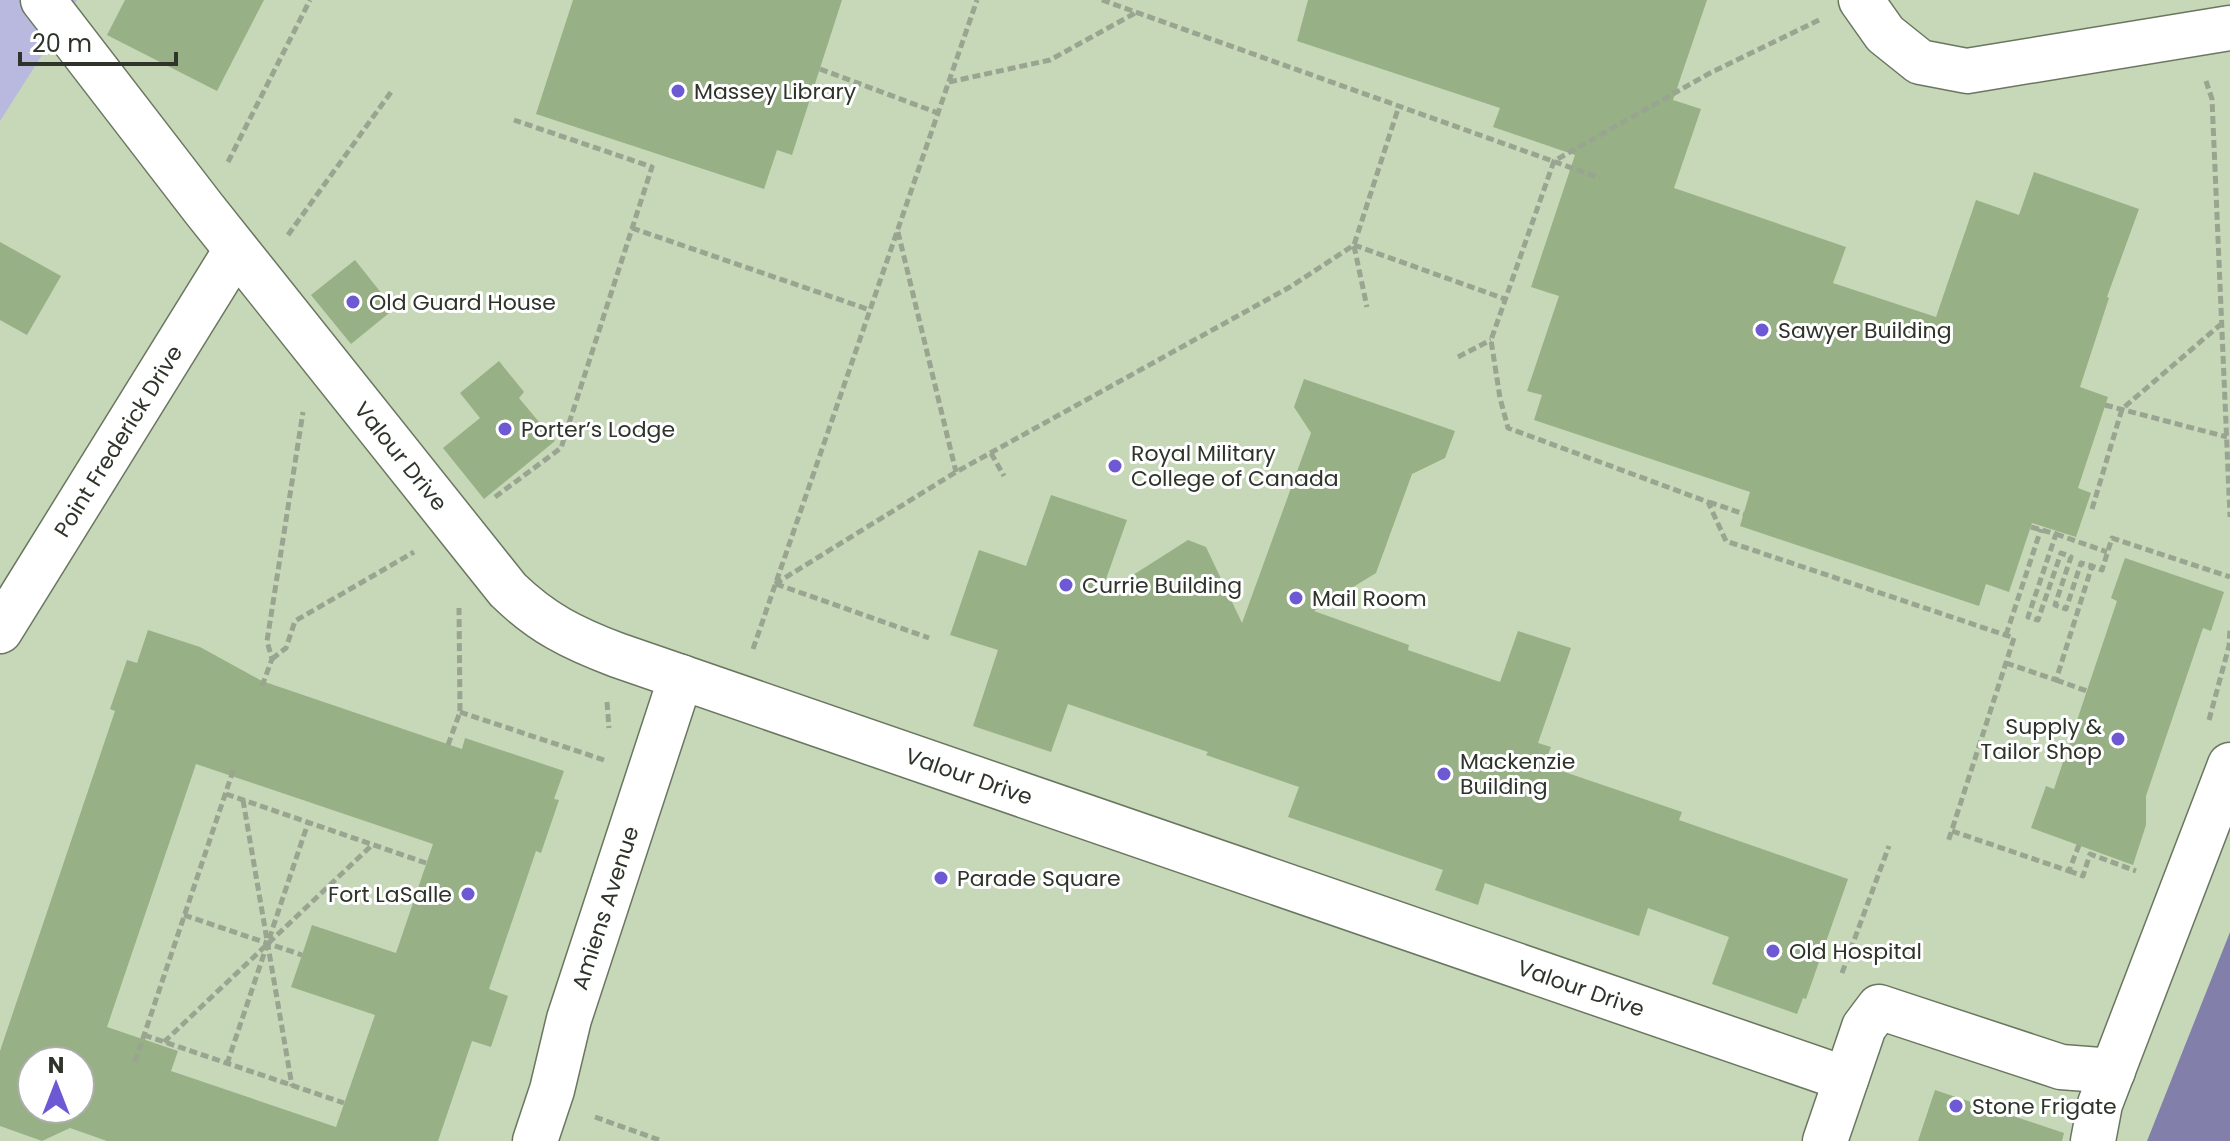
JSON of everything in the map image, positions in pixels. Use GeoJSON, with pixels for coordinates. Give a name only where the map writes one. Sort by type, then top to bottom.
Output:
{"type":"FeatureCollection","features":[{"type":"Feature","properties":{"kind":"street","name":"Valour Drive"},"geometry":{"type":"LineString","coordinates":[[43,0],[236,250],[508,590],[533,614],[562,632],[681,677],[1846,1079]]}},
{"type":"Feature","properties":{"kind":"street"},"geometry":{"type":"LineString","coordinates":[[1846,7],[1920,62],[1967,71],[2230,28]]}},
{"type":"Feature","properties":{"kind":"street","name":"Point Frederick Drive"},"geometry":{"type":"LineString","coordinates":[[0,631],[236,250]]}},
{"type":"Feature","properties":{"kind":"street","name":"Amiens Avenue"},"geometry":{"type":"LineString","coordinates":[[542,1121],[569,1019],[681,677]]}},
{"type":"Feature","properties":{"kind":"street"},"geometry":{"type":"LineString","coordinates":[[2093,1141],[2100,1104],[2230,765]]}},
{"type":"Feature","properties":{"kind":"street"},"geometry":{"type":"LineString","coordinates":[[1825,1141],[1864,1027],[1879,1007],[2061,1067],[2113,1071]]}},
{"type":"Feature","properties":{"kind":"path"},"geometry":{"type":"LineString","coordinates":[[204,209],[310,0]]}},
{"type":"Feature","properties":{"kind":"path"},"geometry":{"type":"LineString","coordinates":[[752,652],[977,0]]}},
{"type":"Feature","properties":{"kind":"path"},"geometry":{"type":"LineString","coordinates":[[1102,0],[1600,178]]}},
{"type":"Feature","properties":{"kind":"path"},"geometry":{"type":"LineString","coordinates":[[1744,514],[1508,428],[1491,340],[1554,161],[1710,73],[1846,7]]}},
{"type":"Feature","properties":{"kind":"path"},"geometry":{"type":"LineString","coordinates":[[948,82],[1050,60],[1137,12]]}},
{"type":"Feature","properties":{"kind":"path"},"geometry":{"type":"LineString","coordinates":[[820,69],[938,113]]}},
{"type":"Feature","properties":{"kind":"path"},"geometry":{"type":"LineString","coordinates":[[2206,84],[2212,99],[2230,517]]}},
{"type":"Feature","properties":{"kind":"path"},"geometry":{"type":"LineString","coordinates":[[289,247],[288,235],[391,92]]}},
{"type":"Feature","properties":{"kind":"path"},"geometry":{"type":"LineString","coordinates":[[1367,307],[1354,245],[1399,106]]}},
{"type":"Feature","properties":{"kind":"path"},"geometry":{"type":"LineString","coordinates":[[490,501],[561,448],[652,167],[514,120]]}},
{"type":"Feature","properties":{"kind":"path"},"geometry":{"type":"LineString","coordinates":[[632,228],[870,310]]}},
{"type":"Feature","properties":{"kind":"path"},"geometry":{"type":"LineString","coordinates":[[897,230],[956,472]]}},
{"type":"Feature","properties":{"kind":"path"},"geometry":{"type":"LineString","coordinates":[[1354,245],[1505,299]]}},
{"type":"Feature","properties":{"kind":"path"},"geometry":{"type":"LineString","coordinates":[[775,584],[956,472],[1290,287],[1354,245]]}},
{"type":"Feature","properties":{"kind":"path"},"geometry":{"type":"LineString","coordinates":[[2092,509],[2122,409],[2221,325]]}},
{"type":"Feature","properties":{"kind":"path"},"geometry":{"type":"LineString","coordinates":[[1458,357],[1491,340]]}},
{"type":"Feature","properties":{"kind":"path"},"geometry":{"type":"LineString","coordinates":[[272,659],[267,641],[305,399]]}},
{"type":"Feature","properties":{"kind":"path"},"geometry":{"type":"LineString","coordinates":[[2105,405],[2227,437]]}},
{"type":"Feature","properties":{"kind":"path"},"geometry":{"type":"LineString","coordinates":[[991,453],[1004,476]]}},
{"type":"Feature","properties":{"kind":"path"},"geometry":{"type":"LineString","coordinates":[[1708,502],[1726,541],[2014,638],[1948,842]]}},
{"type":"Feature","properties":{"kind":"path"},"geometry":{"type":"LineString","coordinates":[[2031,527],[2107,552]]}},
{"type":"Feature","properties":{"kind":"path"},"geometry":{"type":"LineString","coordinates":[[2006,635],[2041,529]]}},
{"type":"Feature","properties":{"kind":"path"},"geometry":{"type":"LineString","coordinates":[[2056,534],[2028,617],[2038,620],[2061,553],[2071,557],[2055,605],[2066,609],[2081,563],[2102,570],[2112,538],[2230,577]]}},
{"type":"Feature","properties":{"kind":"path"},"geometry":{"type":"LineString","coordinates":[[262,686],[272,659],[286,648],[295,621],[419,549]]}},
{"type":"Feature","properties":{"kind":"path"},"geometry":{"type":"LineString","coordinates":[[2056,680],[2092,566]]}},
{"type":"Feature","properties":{"kind":"path"},"geometry":{"type":"LineString","coordinates":[[775,584],[929,638]]}},
{"type":"Feature","properties":{"kind":"path"},"geometry":{"type":"LineString","coordinates":[[448,745],[460,712],[459,604]]}},
{"type":"Feature","properties":{"kind":"path"},"geometry":{"type":"LineString","coordinates":[[2006,663],[2087,691]]}},
{"type":"Feature","properties":{"kind":"path"},"geometry":{"type":"LineString","coordinates":[[460,712],[648,775]]}},
{"type":"Feature","properties":{"kind":"path"},"geometry":{"type":"LineString","coordinates":[[135,1062],[234,768]]}},
{"type":"Feature","properties":{"kind":"path"},"geometry":{"type":"LineString","coordinates":[[226,794],[426,863]]}},
{"type":"Feature","properties":{"kind":"path"},"geometry":{"type":"LineString","coordinates":[[243,800],[292,1086]]}},
{"type":"Feature","properties":{"kind":"path"},"geometry":{"type":"LineString","coordinates":[[227,1064],[308,823]]}},
{"type":"Feature","properties":{"kind":"path"},"geometry":{"type":"LineString","coordinates":[[1952,831],[2083,876],[2090,854],[2127,867]]}},
{"type":"Feature","properties":{"kind":"path"},"geometry":{"type":"LineString","coordinates":[[164,1042],[372,845]]}},
{"type":"Feature","properties":{"kind":"path"},"geometry":{"type":"LineString","coordinates":[[2069,871],[2079,845]]}},
{"type":"Feature","properties":{"kind":"path"},"geometry":{"type":"LineString","coordinates":[[1848,958],[1889,846]]}},
{"type":"Feature","properties":{"kind":"path"},"geometry":{"type":"LineString","coordinates":[[184,915],[302,955]]}},
{"type":"Feature","properties":{"kind":"path"},"geometry":{"type":"LineString","coordinates":[[144,1035],[344,1103]]}},
{"type":"Feature","properties":{"kind":"path"},"geometry":{"type":"LineString","coordinates":[[542,1121],[662,1141]]}},
{"type":"Feature","properties":{"kind":"shaded area","name":"Royal Military College of Canada"},"geometry":{"type":"Polygon","coordinates":[[[0,0],[2230,0],[2230,932],[2147,1141],[0,1141],[0,0]]]}},
{"type":"Feature","properties":{"kind":"shaded area"},"geometry":{"type":"Polygon","coordinates":[[[0,0],[77,0],[0,121],[0,0]]]}},
{"type":"Feature","properties":{"kind":"shaded area"},"geometry":{"type":"Polygon","coordinates":[[[2230,932],[2230,1141],[2147,1141],[2230,932]]]}},
{"type":"Feature","properties":{"kind":"building"},"geometry":{"type":"Polygon","coordinates":[[[125,0],[264,0],[217,91],[107,35],[125,0]]]}},
{"type":"Feature","properties":{"kind":"building","name":"Massey Library"},"geometry":{"type":"Polygon","coordinates":[[[573,0],[842,0],[792,155],[777,150],[764,189],[536,114],[573,0]]]}},
{"type":"Feature","properties":{"kind":"building","name":"Sawyer Building"},"geometry":{"type":"Polygon","coordinates":[[[1308,0],[1707,0],[1673,100],[1701,109],[1674,188],[1846,247],[1833,283],[1936,317],[1976,200],[2019,215],[2034,172],[2139,209],[2107,297],[2080,387],[2108,397],[2078,488],[2091,493],[2076,537],[2032,523],[2009,592],[1986,584],[1979,606],[1740,526],[1750,492],[1534,420],[1542,395],[1527,391],[1559,296],[1531,287],[1575,155],[1493,127],[1500,108],[1297,41],[1308,0]]]}},
{"type":"Feature","properties":{"kind":"building"},"geometry":{"type":"Polygon","coordinates":[[[0,242],[61,276],[27,335],[0,320],[0,242]]]}},
{"type":"Feature","properties":{"kind":"building","name":"Old Guard House"},"geometry":{"type":"Polygon","coordinates":[[[355,260],[394,309],[351,344],[311,295],[355,260]]]}},
{"type":"Feature","properties":{"kind":"building","name":"Porter’s Lodge"},"geometry":{"type":"Polygon","coordinates":[[[499,361],[524,392],[519,398],[555,441],[484,499],[443,448],[480,418],[460,393],[499,361]]]}},
{"type":"Feature","properties":{"kind":"building"},"geometry":{"type":"Polygon","coordinates":[[[1304,379],[1455,431],[1445,458],[1412,474],[1376,573],[1314,611],[1409,645],[1408,650],[1500,682],[1518,631],[1571,648],[1538,743],[1551,747],[1544,765],[1682,812],[1679,820],[1848,879],[1806,999],[1803,998],[1797,1014],[1712,984],[1729,937],[1648,908],[1639,936],[1485,883],[1478,905],[1435,890],[1443,870],[1288,817],[1299,787],[1206,755],[1208,752],[1068,704],[1051,752],[973,726],[998,650],[950,635],[979,550],[1026,566],[1051,495],[1127,520],[1100,596],[1188,540],[1206,547],[1242,623],[1311,433],[1294,407],[1304,379]]]}},
{"type":"Feature","properties":{"kind":"building","name":"Supply & Tailor Shop"},"geometry":{"type":"Polygon","coordinates":[[[2125,558],[2224,592],[2211,631],[2203,628],[2146,796],[2146,825],[2133,865],[2031,828],[2046,786],[2054,789],[2117,601],[2111,598],[2125,558]]]}},
{"type":"Feature","properties":{"kind":"building","name":"Fort LaSalle"},"geometry":{"type":"Polygon","coordinates":[[[148,630],[200,647],[262,681],[462,749],[465,738],[564,771],[554,799],[559,800],[541,853],[536,851],[489,989],[508,996],[491,1047],[472,1041],[438,1141],[107,1141],[70,1128],[42,1141],[0,1126],[0,1051],[115,711],[110,709],[127,660],[137,663],[148,630]],[[196,764],[107,1027],[178,1051],[171,1071],[336,1127],[375,1015],[291,987],[312,925],[396,953],[433,844],[196,764]]]}},
{"type":"Feature","properties":{"kind":"building","name":"Stone Frigate"},"geometry":{"type":"Polygon","coordinates":[[[1935,1090],[2064,1133],[2062,1141],[1918,1141],[1935,1090]]]}},
{"type":"Feature","properties":{"kind":"place","name":"Massey Library"},"geometry":{"type":"Point","coordinates":[678,91]}},
{"type":"Feature","properties":{"kind":"place","name":"Old Guard House"},"geometry":{"type":"Point","coordinates":[353,302]}},
{"type":"Feature","properties":{"kind":"place","name":"Sawyer Building"},"geometry":{"type":"Point","coordinates":[1762,330]}},
{"type":"Feature","properties":{"kind":"place","name":"Porter’s Lodge"},"geometry":{"type":"Point","coordinates":[505,429]}},
{"type":"Feature","properties":{"kind":"place","name":"Royal Military College of Canada"},"geometry":{"type":"Point","coordinates":[1115,466]}},
{"type":"Feature","properties":{"kind":"place","name":"Currie Building"},"geometry":{"type":"Point","coordinates":[1066,585]}},
{"type":"Feature","properties":{"kind":"place","name":"Mail Room"},"geometry":{"type":"Point","coordinates":[1296,598]}},
{"type":"Feature","properties":{"kind":"place","name":"Supply & Tailor Shop"},"geometry":{"type":"Point","coordinates":[2118,739]}},
{"type":"Feature","properties":{"kind":"place","name":"Mackenzie Building"},"geometry":{"type":"Point","coordinates":[1444,774]}},
{"type":"Feature","properties":{"kind":"place","name":"Parade Square"},"geometry":{"type":"Point","coordinates":[941,878]}},
{"type":"Feature","properties":{"kind":"place","name":"Fort LaSalle"},"geometry":{"type":"Point","coordinates":[468,894]}},
{"type":"Feature","properties":{"kind":"place","name":"Old Hospital"},"geometry":{"type":"Point","coordinates":[1773,951]}},
{"type":"Feature","properties":{"kind":"place","name":"Stone Frigate"},"geometry":{"type":"Point","coordinates":[1956,1106]}}]}
